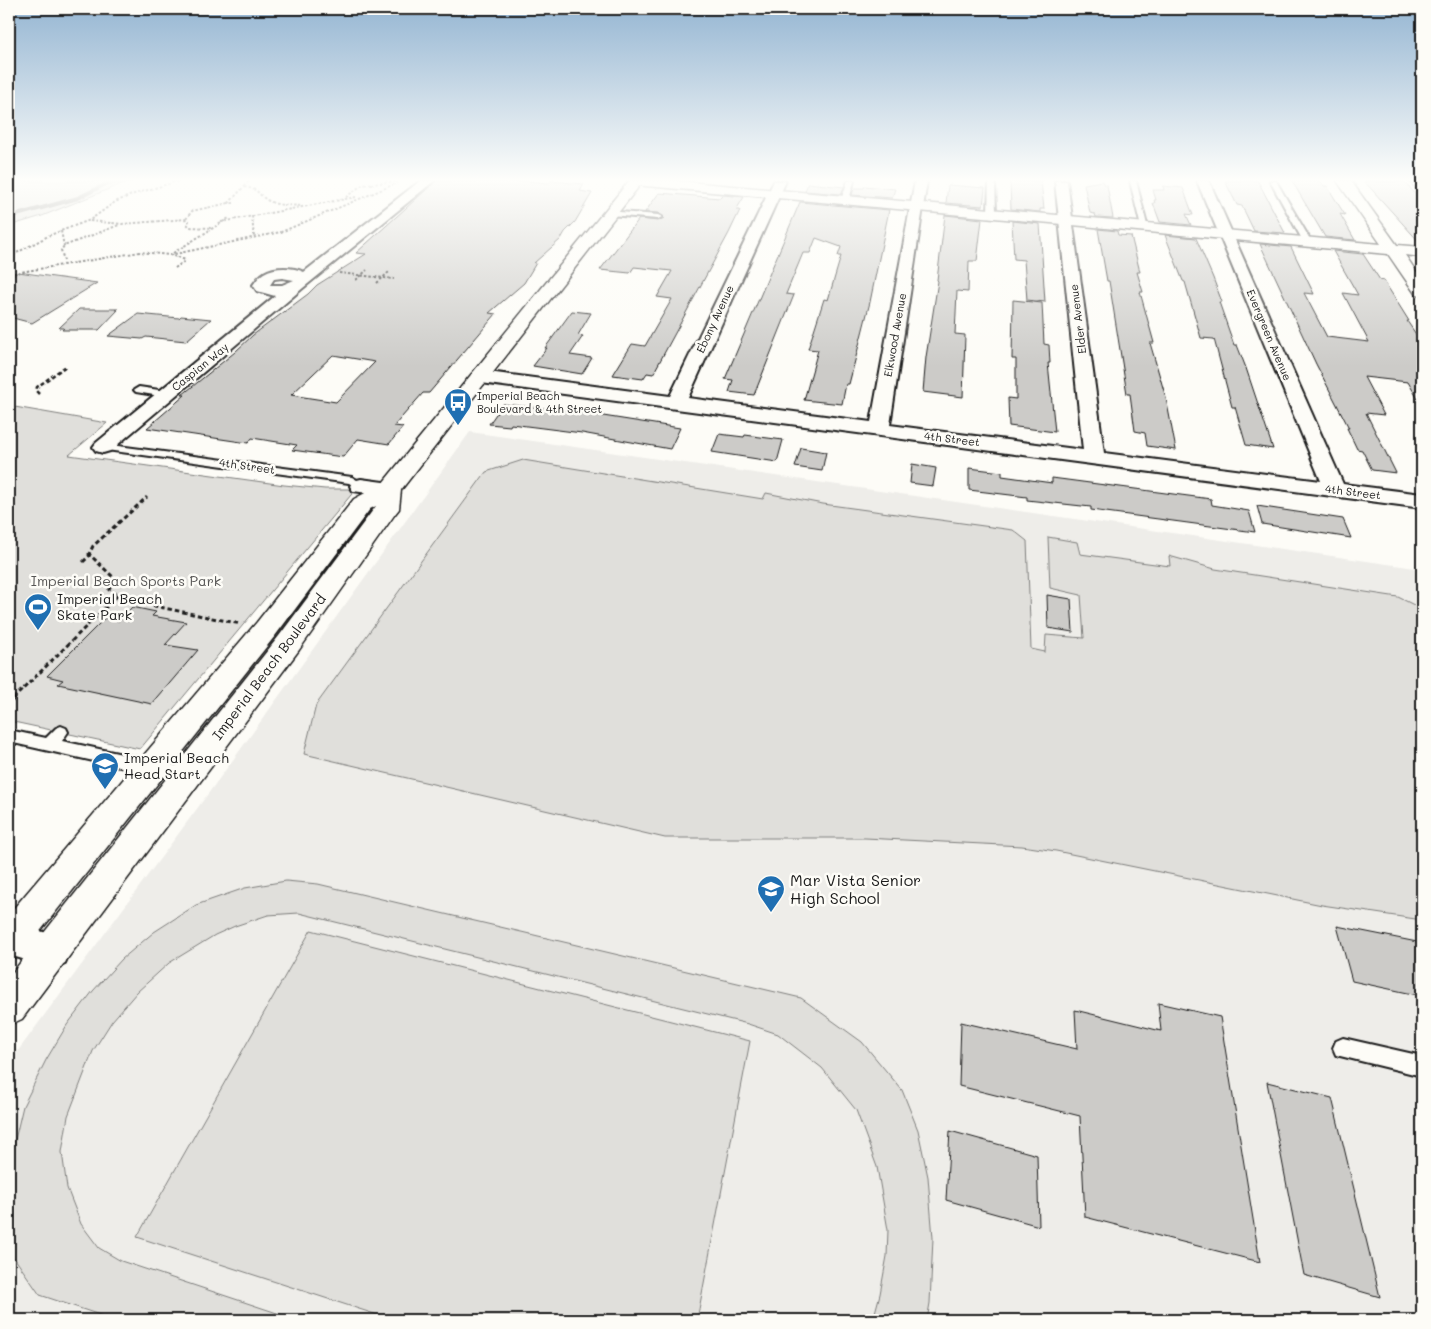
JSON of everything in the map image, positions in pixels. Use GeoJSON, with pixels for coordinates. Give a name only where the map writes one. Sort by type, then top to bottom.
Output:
{"type":"FeatureCollection","features":[{"type":"Feature","properties":{"kind":"main road","name":"Imperial Beach Boulevard"},"geometry":{"type":"LineString","coordinates":[[9,939],[266,629],[375,488],[481,377],[586,243]]}},
{"type":"Feature","properties":{"kind":"main road"},"geometry":{"type":"LineString","coordinates":[[1328,243],[1422,252]]}},
{"type":"Feature","properties":{"kind":"main road"},"geometry":{"type":"LineString","coordinates":[[1388,243],[1422,291]]}},
{"type":"Feature","properties":{"kind":"main road","name":"Imperial Beach Boulevard"},"geometry":{"type":"LineString","coordinates":[[9,1006],[289,643],[374,528],[387,509],[375,488]]}},
{"type":"Feature","properties":{"kind":"street","name":"Caspian Way"},"geometry":{"type":"LineString","coordinates":[[103,446],[351,243]]}},
{"type":"Feature","properties":{"kind":"street","name":"Ebony Avenue"},"geometry":{"type":"LineString","coordinates":[[676,403],[751,243]]}},
{"type":"Feature","properties":{"kind":"street","name":"Elkwood Avenue"},"geometry":{"type":"LineString","coordinates":[[879,430],[911,243]]}},
{"type":"Feature","properties":{"kind":"street","name":"Elder Avenue"},"geometry":{"type":"LineString","coordinates":[[1069,243],[1094,458]]}},
{"type":"Feature","properties":{"kind":"street","name":"Evergreen Avenue"},"geometry":{"type":"LineString","coordinates":[[1229,243],[1335,489]]}},
{"type":"Feature","properties":{"kind":"street","name":"Caspian Way"},"geometry":{"type":"LineString","coordinates":[[299,284],[280,290],[263,288],[261,285],[265,279],[317,264],[336,255]]}},
{"type":"Feature","properties":{"kind":"street"},"geometry":{"type":"LineString","coordinates":[[282,273],[302,276],[299,284]]}},
{"type":"Feature","properties":{"kind":"street","name":"4th Street"},"geometry":{"type":"LineString","coordinates":[[481,377],[1422,501]]}},
{"type":"Feature","properties":{"kind":"street"},"geometry":{"type":"LineString","coordinates":[[9,939],[53,951]]}},
{"type":"Feature","properties":{"kind":"lane"},"geometry":{"type":"LineString","coordinates":[[139,390],[166,394]]}},
{"type":"Feature","properties":{"kind":"lane","name":"4th Street"},"geometry":{"type":"LineString","coordinates":[[103,446],[352,480],[375,488]]}},
{"type":"Feature","properties":{"kind":"lane"},"geometry":{"type":"LineString","coordinates":[[49,745],[61,732]]}},
{"type":"Feature","properties":{"kind":"lane"},"geometry":{"type":"LineString","coordinates":[[9,736],[187,775]]}},
{"type":"Feature","properties":{"kind":"lane"},"geometry":{"type":"LineString","coordinates":[[1342,1048],[1422,1066]]}},
{"type":"Feature","properties":{"kind":"path"},"geometry":{"type":"LineString","coordinates":[[9,257],[36,243]]}},
{"type":"Feature","properties":{"kind":"path"},"geometry":{"type":"LineString","coordinates":[[63,243],[64,246],[61,250],[64,261]]}},
{"type":"Feature","properties":{"kind":"path"},"geometry":{"type":"LineString","coordinates":[[64,246],[72,243]]}},
{"type":"Feature","properties":{"kind":"path"},"geometry":{"type":"LineString","coordinates":[[170,255],[188,243]]}},
{"type":"Feature","properties":{"kind":"path"},"geometry":{"type":"LineString","coordinates":[[170,255],[229,243]]}},
{"type":"Feature","properties":{"kind":"path"},"geometry":{"type":"LineString","coordinates":[[9,274],[140,252],[170,255],[186,260],[175,268]]}},
{"type":"Feature","properties":{"kind":"path"},"geometry":{"type":"LineString","coordinates":[[356,280],[367,270]]}},
{"type":"Feature","properties":{"kind":"path"},"geometry":{"type":"LineString","coordinates":[[335,272],[394,279]]}},
{"type":"Feature","properties":{"kind":"path"},"geometry":{"type":"LineString","coordinates":[[377,283],[389,272]]}},
{"type":"Feature","properties":{"kind":"path"},"geometry":{"type":"LineString","coordinates":[[40,394],[36,391],[37,387],[66,366]]}},
{"type":"Feature","properties":{"kind":"path"},"geometry":{"type":"LineString","coordinates":[[83,562],[90,555],[93,546],[128,518],[147,498]]}},
{"type":"Feature","properties":{"kind":"path"},"geometry":{"type":"LineString","coordinates":[[90,555],[113,577],[109,590],[121,599],[247,625]]}},
{"type":"Feature","properties":{"kind":"path"},"geometry":{"type":"LineString","coordinates":[[9,703],[118,595]]}},
{"type":"Feature","properties":{"kind":"shaded area","name":"Mar Vista Senior High School"},"geometry":{"type":"Polygon","coordinates":[[[470,432],[1422,569],[1422,1320],[9,1320],[9,1063],[230,764],[470,432]]]}},
{"type":"Feature","properties":{"kind":"green space","name":"Imperial Beach Sports Park"},"geometry":{"type":"Polygon","coordinates":[[[9,406],[107,423],[69,455],[284,485],[325,489],[356,489],[140,749],[9,721],[9,406]]]}},
{"type":"Feature","properties":{"kind":"green space"},"geometry":{"type":"Polygon","coordinates":[[[523,460],[763,499],[766,493],[823,504],[1013,530],[1027,541],[1031,649],[1045,652],[1046,635],[1084,638],[1081,595],[1050,588],[1048,537],[1077,542],[1080,554],[1170,566],[1169,556],[1215,569],[1398,597],[1422,609],[1422,920],[1322,905],[1056,851],[1022,846],[865,838],[665,838],[304,754],[316,705],[486,472],[523,460]]]}},
{"type":"Feature","properties":{"kind":"green space"},"geometry":{"type":"Polygon","coordinates":[[[286,881],[318,884],[801,998],[862,1042],[902,1090],[918,1130],[928,1177],[933,1238],[930,1303],[927,1320],[873,1320],[887,1256],[888,1230],[877,1167],[856,1110],[822,1068],[778,1034],[748,1024],[299,913],[268,915],[215,935],[169,963],[137,992],[112,1021],[93,1051],[68,1116],[62,1152],[67,1188],[81,1224],[99,1248],[121,1261],[298,1320],[115,1320],[40,1295],[11,1253],[9,1234],[9,1165],[23,1106],[46,1060],[67,1025],[93,991],[122,959],[154,932],[196,905],[245,888],[286,881]]]}},
{"type":"Feature","properties":{"kind":"green space"},"geometry":{"type":"Polygon","coordinates":[[[311,930],[750,1041],[697,1320],[393,1320],[137,1237],[311,930]]]}},
{"type":"Feature","properties":{"kind":"building"},"geometry":{"type":"Polygon","coordinates":[[[367,243],[556,243],[534,263],[536,263],[524,283],[489,313],[496,314],[429,393],[423,393],[394,426],[403,427],[389,444],[358,439],[343,457],[292,450],[297,445],[252,438],[248,443],[147,428],[185,395],[182,395],[253,335],[308,294],[317,285],[366,254],[356,253],[367,243]],[[333,355],[291,395],[336,402],[375,362],[333,355]]]}},
{"type":"Feature","properties":{"kind":"building"},"geometry":{"type":"Polygon","coordinates":[[[621,243],[724,243],[653,374],[647,373],[643,379],[613,375],[632,344],[645,346],[672,299],[657,297],[672,271],[634,267],[630,273],[600,270],[621,243]]]}},
{"type":"Feature","properties":{"kind":"building"},"geometry":{"type":"Polygon","coordinates":[[[783,243],[814,243],[810,253],[803,253],[786,294],[794,295],[754,395],[729,392],[733,380],[725,379],[783,243]]]}},
{"type":"Feature","properties":{"kind":"building"},"geometry":{"type":"Polygon","coordinates":[[[830,243],[882,243],[870,302],[842,404],[804,400],[818,350],[808,349],[824,299],[828,300],[841,256],[838,256],[841,247],[830,243]]]}},
{"type":"Feature","properties":{"kind":"building"},"geometry":{"type":"Polygon","coordinates":[[[942,243],[979,243],[977,261],[969,261],[968,292],[957,291],[955,334],[965,335],[963,397],[923,392],[942,243]]]}},
{"type":"Feature","properties":{"kind":"building"},"geometry":{"type":"Polygon","coordinates":[[[1013,243],[1041,243],[1045,302],[1027,300],[1024,260],[1014,259],[1013,243]]]}},
{"type":"Feature","properties":{"kind":"building"},"geometry":{"type":"Polygon","coordinates":[[[1100,243],[1133,243],[1140,272],[1137,272],[1143,292],[1140,292],[1154,343],[1150,343],[1166,398],[1176,450],[1147,446],[1145,433],[1135,431],[1130,394],[1127,394],[1109,281],[1107,281],[1100,243]]]}},
{"type":"Feature","properties":{"kind":"building"},"geometry":{"type":"Polygon","coordinates":[[[1168,243],[1198,243],[1222,302],[1219,302],[1234,345],[1237,345],[1246,368],[1273,449],[1246,445],[1235,407],[1232,407],[1214,339],[1201,338],[1185,282],[1168,243]]]}},
{"type":"Feature","properties":{"kind":"building"},"geometry":{"type":"Polygon","coordinates":[[[1260,244],[1291,247],[1314,294],[1304,293],[1327,337],[1369,342],[1343,293],[1358,295],[1333,251],[1363,254],[1380,280],[1384,281],[1409,321],[1407,321],[1422,343],[1422,406],[1408,382],[1364,377],[1384,415],[1366,413],[1396,473],[1372,470],[1362,450],[1357,449],[1347,428],[1349,428],[1316,364],[1260,244]]]}},
{"type":"Feature","properties":{"kind":"building"},"geometry":{"type":"Polygon","coordinates":[[[18,272],[97,283],[32,323],[9,317],[9,278],[18,272]]]}},
{"type":"Feature","properties":{"kind":"building"},"geometry":{"type":"Polygon","coordinates":[[[1013,300],[1042,303],[1044,344],[1049,345],[1050,363],[1048,363],[1055,432],[1009,426],[1008,398],[1016,399],[1016,359],[1012,359],[1013,300]]]}},
{"type":"Feature","properties":{"kind":"building"},"geometry":{"type":"Polygon","coordinates":[[[79,309],[118,310],[99,330],[62,330],[64,328],[59,328],[79,309]]]}},
{"type":"Feature","properties":{"kind":"building"},"geometry":{"type":"Polygon","coordinates":[[[572,311],[591,313],[578,335],[583,336],[570,355],[592,358],[582,374],[533,366],[547,348],[545,348],[572,311]]]}},
{"type":"Feature","properties":{"kind":"building"},"geometry":{"type":"Polygon","coordinates":[[[138,314],[211,319],[186,341],[108,336],[138,314]]]}},
{"type":"Feature","properties":{"kind":"building"},"geometry":{"type":"Polygon","coordinates":[[[503,404],[571,411],[680,428],[670,449],[582,433],[511,424],[510,426],[489,424],[503,404]]]}},
{"type":"Feature","properties":{"kind":"building"},"geometry":{"type":"Polygon","coordinates":[[[719,434],[783,440],[777,462],[712,452],[719,434]]]}},
{"type":"Feature","properties":{"kind":"building"},"geometry":{"type":"Polygon","coordinates":[[[801,448],[826,452],[822,471],[795,467],[801,448]]]}},
{"type":"Feature","properties":{"kind":"building"},"geometry":{"type":"Polygon","coordinates":[[[912,464],[936,468],[933,486],[910,483],[912,464]]]}},
{"type":"Feature","properties":{"kind":"building"},"geometry":{"type":"Polygon","coordinates":[[[969,468],[1002,472],[1002,476],[1052,483],[1052,478],[1211,499],[1212,505],[1249,511],[1255,532],[1091,510],[1091,507],[1027,500],[1027,497],[969,490],[969,468]]]}},
{"type":"Feature","properties":{"kind":"building"},"geometry":{"type":"Polygon","coordinates":[[[1257,506],[1343,519],[1351,538],[1262,524],[1257,506]]]}},
{"type":"Feature","properties":{"kind":"building"},"geometry":{"type":"Polygon","coordinates":[[[1047,595],[1071,599],[1073,632],[1048,628],[1047,595]]]}},
{"type":"Feature","properties":{"kind":"building"},"geometry":{"type":"Polygon","coordinates":[[[132,607],[156,612],[152,616],[186,622],[165,645],[198,650],[152,704],[58,684],[63,680],[47,676],[105,618],[119,621],[132,607]]]}},
{"type":"Feature","properties":{"kind":"building"},"geometry":{"type":"Polygon","coordinates":[[[1337,926],[1422,943],[1422,996],[1352,981],[1337,926]]]}},
{"type":"Feature","properties":{"kind":"building"},"geometry":{"type":"Polygon","coordinates":[[[1158,1003],[1220,1017],[1260,1262],[1085,1217],[1080,1116],[959,1086],[961,1022],[1077,1049],[1075,1010],[1161,1031],[1158,1003]]]}},
{"type":"Feature","properties":{"kind":"building"},"geometry":{"type":"Polygon","coordinates":[[[1267,1082],[1332,1098],[1380,1297],[1304,1275],[1267,1082]]]}},
{"type":"Feature","properties":{"kind":"building"},"geometry":{"type":"Polygon","coordinates":[[[950,1131],[1037,1155],[1039,1226],[946,1200],[950,1131]]]}},
{"type":"Feature","properties":{"kind":"place","name":"Imperial Beach Boulevard & 4th Street"},"geometry":{"type":"Point","coordinates":[458,426]}},
{"type":"Feature","properties":{"kind":"place","name":"Imperial Beach Skate Park"},"geometry":{"type":"Point","coordinates":[38,631]}},
{"type":"Feature","properties":{"kind":"place","name":"Imperial Beach Head Start"},"geometry":{"type":"Point","coordinates":[105,790]}},
{"type":"Feature","properties":{"kind":"place","name":"Mar Vista Senior High School"},"geometry":{"type":"Point","coordinates":[771,913]}}]}
